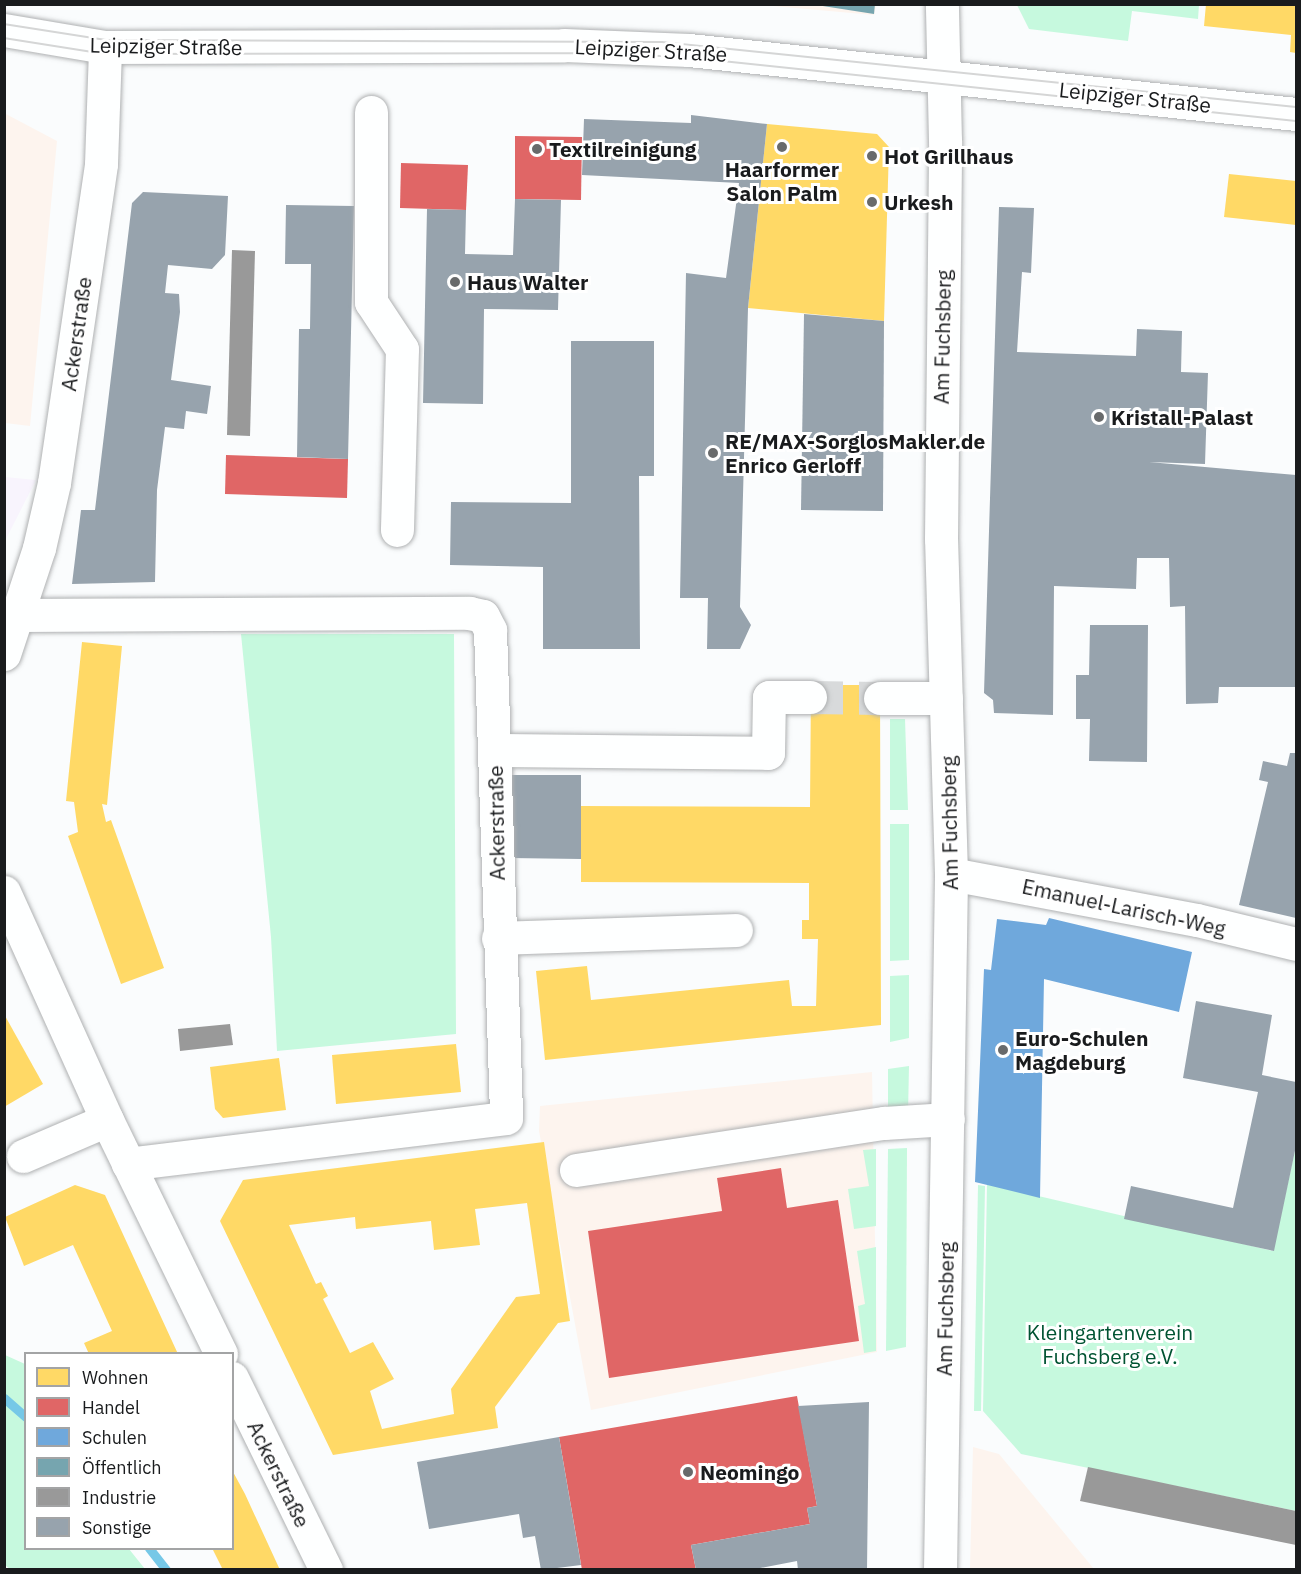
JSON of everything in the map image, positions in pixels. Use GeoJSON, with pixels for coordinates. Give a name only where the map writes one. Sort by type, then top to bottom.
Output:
{"type":"FeatureCollection","features":[{"type":"Feature","properties":{"kind":"street","name":"Am Fuchsberg"},"geometry":{"type":"LineString","coordinates":[[940,1569],[951,874],[941,538],[945,77],[942,4]]}},
{"type":"Feature","properties":{"kind":"street","name":"Leipziger Straße"},"geometry":{"type":"LineString","coordinates":[[4,30],[105,47],[641,47],[1296,114]]}},
{"type":"Feature","properties":{"kind":"street","name":"Ackerstraße"},"geometry":{"type":"LineString","coordinates":[[4,654],[39,548],[54,483],[101,164],[105,47]]}},
{"type":"Feature","properties":{"kind":"street"},"geometry":{"type":"LineString","coordinates":[[371,112],[371,302],[402,349],[398,530]]}},
{"type":"Feature","properties":{"kind":"street","name":"Ackerstraße"},"geometry":{"type":"LineString","coordinates":[[17,615],[475,613],[485,619],[491,637],[498,938],[506,1118],[128,1164]]}},
{"type":"Feature","properties":{"kind":"street"},"geometry":{"type":"LineString","coordinates":[[495,750],[768,753],[769,697],[810,697]]}},
{"type":"Feature","properties":{"kind":"street"},"geometry":{"type":"LineString","coordinates":[[880,698],[946,698]]}},
{"type":"Feature","properties":{"kind":"street","name":"Emanuel-Larisch-Weg"},"geometry":{"type":"LineString","coordinates":[[951,874],[1177,916],[1296,944]]}},
{"type":"Feature","properties":{"kind":"street"},"geometry":{"type":"LineString","coordinates":[[4,892],[107,1120],[221,1352]]}},
{"type":"Feature","properties":{"kind":"street"},"geometry":{"type":"LineString","coordinates":[[498,938],[736,930]]}},
{"type":"Feature","properties":{"kind":"street"},"geometry":{"type":"LineString","coordinates":[[576,1170],[884,1123],[948,1119]]}},
{"type":"Feature","properties":{"kind":"street"},"geometry":{"type":"LineString","coordinates":[[23,1156],[107,1120]]}},
{"type":"Feature","properties":{"kind":"street","name":"Ackerstraße"},"geometry":{"type":"LineString","coordinates":[[234,1382],[326,1569]]}},
{"type":"Feature","properties":{"kind":"shaded area"},"geometry":{"type":"Polygon","coordinates":[[[762,5],[876,5],[874,15],[762,5]]]}},
{"type":"Feature","properties":{"kind":"shaded area"},"geometry":{"type":"Polygon","coordinates":[[[4,113],[57,141],[30,426],[5,423],[4,113]]]}},
{"type":"Feature","properties":{"kind":"shaded area"},"geometry":{"type":"Polygon","coordinates":[[[4,477],[36,480],[5,541],[4,477]]]}},
{"type":"Feature","properties":{"kind":"shaded area"},"geometry":{"type":"Polygon","coordinates":[[[872,1072],[877,1352],[591,1410],[539,1131],[540,1106],[872,1072]]]}},
{"type":"Feature","properties":{"kind":"shaded area"},"geometry":{"type":"Polygon","coordinates":[[[973,1447],[999,1454],[1094,1569],[970,1569],[973,1447]]]}},
{"type":"Feature","properties":{"kind":"green space"},"geometry":{"type":"Polygon","coordinates":[[[1017,5],[1199,5],[1198,19],[1132,11],[1128,41],[1029,29],[1017,5]]]}},
{"type":"Feature","properties":{"kind":"green space"},"geometry":{"type":"Polygon","coordinates":[[[241,634],[454,634],[456,1034],[277,1051],[271,937],[241,634]]]}},
{"type":"Feature","properties":{"kind":"green space"},"geometry":{"type":"Polygon","coordinates":[[[890,719],[905,719],[908,810],[890,810],[890,719]]]}},
{"type":"Feature","properties":{"kind":"green space"},"geometry":{"type":"Polygon","coordinates":[[[890,824],[909,824],[909,960],[890,961],[890,824]]]}},
{"type":"Feature","properties":{"kind":"green space"},"geometry":{"type":"Polygon","coordinates":[[[909,975],[909,1038],[890,1042],[890,976],[909,975]]]}},
{"type":"Feature","properties":{"kind":"green space"},"geometry":{"type":"Polygon","coordinates":[[[909,1066],[908,1114],[888,1115],[888,1069],[909,1066]]]}},
{"type":"Feature","properties":{"kind":"green space","name":"Kleingartenverein Fuchsberg e.V."},"geometry":{"type":"Polygon","coordinates":[[[1296,1146],[1296,1511],[1021,1454],[983,1411],[987,1184],[1273,1251],[1296,1146]]]}},
{"type":"Feature","properties":{"kind":"green space"},"geometry":{"type":"Polygon","coordinates":[[[907,1148],[906,1347],[886,1351],[888,1149],[907,1148]]]}},
{"type":"Feature","properties":{"kind":"green space"},"geometry":{"type":"Polygon","coordinates":[[[876,1149],[876,1226],[854,1229],[848,1189],[869,1186],[863,1150],[876,1149]]]}},
{"type":"Feature","properties":{"kind":"green space"},"geometry":{"type":"Polygon","coordinates":[[[978,1185],[985,1186],[981,1411],[974,1411],[978,1185]]]}},
{"type":"Feature","properties":{"kind":"green space"},"geometry":{"type":"Polygon","coordinates":[[[876,1247],[876,1351],[864,1353],[858,1306],[865,1304],[857,1251],[876,1247]]]}},
{"type":"Feature","properties":{"kind":"green space"},"geometry":{"type":"Polygon","coordinates":[[[5,1355],[24,1364],[24,1550],[130,1550],[145,1569],[11,1570],[5,1565],[5,1355]]]}},
{"type":"Feature","properties":{"kind":"building: Wohnen"},"geometry":{"type":"Polygon","coordinates":[[[1206,4],[1296,4],[1296,53],[1290,52],[1291,35],[1204,26],[1206,4]]]}},
{"type":"Feature","properties":{"kind":"building: Wohnen"},"geometry":{"type":"Polygon","coordinates":[[[767,124],[877,134],[889,147],[884,321],[748,308],[767,124]]]}},
{"type":"Feature","properties":{"kind":"building: Wohnen"},"geometry":{"type":"Polygon","coordinates":[[[1229,174],[1296,181],[1296,225],[1224,217],[1229,174]]]}},
{"type":"Feature","properties":{"kind":"building: Wohnen"},"geometry":{"type":"Polygon","coordinates":[[[82,642],[122,646],[107,805],[102,804],[106,822],[111,820],[164,968],[121,984],[68,836],[78,832],[74,802],[66,801],[82,642]]]}},
{"type":"Feature","properties":{"kind":"building: Wohnen"},"geometry":{"type":"Polygon","coordinates":[[[811,685],[880,685],[881,1025],[545,1060],[536,971],[587,966],[591,1000],[789,980],[792,1006],[816,1006],[818,939],[802,939],[802,920],[809,920],[809,883],[581,882],[581,806],[810,807],[811,685]]]}},
{"type":"Feature","properties":{"kind":"building: Wohnen"},"geometry":{"type":"Polygon","coordinates":[[[4,1014],[43,1084],[4,1107],[4,1014]]]}},
{"type":"Feature","properties":{"kind":"building: Wohnen"},"geometry":{"type":"Polygon","coordinates":[[[456,1044],[461,1092],[336,1104],[332,1055],[456,1044]]]}},
{"type":"Feature","properties":{"kind":"building: Wohnen"},"geometry":{"type":"Polygon","coordinates":[[[279,1058],[286,1110],[223,1118],[215,1109],[210,1067],[279,1058]]]}},
{"type":"Feature","properties":{"kind":"building: Wohnen"},"geometry":{"type":"Polygon","coordinates":[[[544,1142],[570,1321],[558,1323],[495,1407],[498,1428],[333,1455],[220,1221],[243,1180],[544,1142]],[[527,1203],[475,1209],[480,1245],[434,1250],[431,1221],[356,1229],[355,1217],[289,1225],[316,1284],[321,1282],[328,1296],[323,1299],[350,1353],[373,1342],[394,1379],[370,1391],[382,1429],[454,1414],[451,1389],[516,1297],[540,1294],[527,1203]]]}},
{"type":"Feature","properties":{"kind":"building: Wohnen"},"geometry":{"type":"Polygon","coordinates":[[[75,1185],[105,1195],[177,1352],[88,1352],[84,1343],[112,1331],[73,1245],[24,1266],[5,1217],[75,1185]]]}},
{"type":"Feature","properties":{"kind":"building: Wohnen"},"geometry":{"type":"Polygon","coordinates":[[[234,1474],[280,1570],[223,1570],[213,1550],[234,1550],[234,1474]]]}},
{"type":"Feature","properties":{"kind":"building: Handel"},"geometry":{"type":"Polygon","coordinates":[[[515,136],[582,137],[581,200],[515,199],[515,136]]]}},
{"type":"Feature","properties":{"kind":"building: Handel"},"geometry":{"type":"Polygon","coordinates":[[[401,163],[468,165],[466,210],[400,208],[401,163]]]}},
{"type":"Feature","properties":{"kind":"building: Handel"},"geometry":{"type":"Polygon","coordinates":[[[226,455],[348,459],[347,498],[225,494],[226,455]]]}},
{"type":"Feature","properties":{"kind":"building: Handel"},"geometry":{"type":"Polygon","coordinates":[[[781,1168],[787,1208],[838,1200],[859,1341],[609,1378],[588,1231],[722,1211],[717,1178],[781,1168]]]}},
{"type":"Feature","properties":{"kind":"building: Handel","name":"Neomingo"},"geometry":{"type":"Polygon","coordinates":[[[797,1396],[817,1506],[807,1508],[810,1524],[691,1545],[696,1570],[582,1570],[559,1437],[797,1396]]]}},
{"type":"Feature","properties":{"kind":"building: Schulen"},"geometry":{"type":"Polygon","coordinates":[[[1049,918],[1192,952],[1179,1012],[1044,979],[1040,1198],[975,1182],[984,969],[991,970],[997,919],[1046,925],[1049,918]]]}},
{"type":"Feature","properties":{"kind":"building: Öffentlich"},"geometry":{"type":"Polygon","coordinates":[[[810,4],[875,4],[874,14],[810,4]]]}},
{"type":"Feature","properties":{"kind":"building: Industrie"},"geometry":{"type":"Polygon","coordinates":[[[232,250],[255,251],[250,436],[227,435],[232,250]]]}},
{"type":"Feature","properties":{"kind":"building: Industrie"},"geometry":{"type":"Polygon","coordinates":[[[230,1024],[233,1045],[180,1051],[178,1029],[230,1024]]]}},
{"type":"Feature","properties":{"kind":"building: Industrie"},"geometry":{"type":"Polygon","coordinates":[[[1088,1467],[1296,1511],[1296,1545],[1080,1501],[1088,1467]]]}},
{"type":"Feature","properties":{"kind":"building: Sonstige"},"geometry":{"type":"Polygon","coordinates":[[[691,115],[767,124],[748,308],[740,607],[751,625],[740,649],[707,649],[708,598],[680,598],[686,273],[726,278],[739,183],[582,175],[584,119],[691,123],[691,115]]]}},
{"type":"Feature","properties":{"kind":"building: Sonstige"},"geometry":{"type":"Polygon","coordinates":[[[143,192],[228,196],[225,255],[212,269],[168,265],[165,293],[179,294],[180,312],[171,380],[211,386],[207,414],[186,411],[184,429],[165,427],[157,490],[155,582],[72,584],[81,510],[95,510],[132,203],[143,192]]]}},
{"type":"Feature","properties":{"kind":"building: Sonstige","name":"Haus Walter"},"geometry":{"type":"Polygon","coordinates":[[[515,199],[561,200],[558,310],[484,309],[483,404],[423,403],[427,209],[466,210],[465,254],[513,255],[515,199]]]}},
{"type":"Feature","properties":{"kind":"building: Sonstige"},"geometry":{"type":"Polygon","coordinates":[[[286,205],[354,206],[348,459],[297,457],[299,329],[310,329],[311,264],[285,264],[286,205]]]}},
{"type":"Feature","properties":{"kind":"building: Sonstige","name":"Kristall-Palast"},"geometry":{"type":"Polygon","coordinates":[[[999,207],[1034,208],[1031,273],[1022,272],[1017,352],[1136,356],[1137,329],[1182,331],[1181,372],[1208,373],[1205,464],[1149,462],[1296,475],[1296,687],[1219,687],[1218,703],[1186,704],[1185,606],[1170,607],[1169,558],[1137,558],[1136,589],[1054,586],[1053,715],[994,713],[993,700],[984,693],[999,207]]]}},
{"type":"Feature","properties":{"kind":"building: Sonstige"},"geometry":{"type":"Polygon","coordinates":[[[804,314],[884,321],[883,511],[801,510],[804,314]]]}},
{"type":"Feature","properties":{"kind":"building: Sonstige"},"geometry":{"type":"Polygon","coordinates":[[[571,341],[654,341],[654,476],[639,476],[640,649],[543,649],[543,567],[450,565],[451,502],[571,503],[571,341]]]}},
{"type":"Feature","properties":{"kind":"building: Sonstige"},"geometry":{"type":"Polygon","coordinates":[[[1090,625],[1148,625],[1147,762],[1089,761],[1090,719],[1076,719],[1076,675],[1089,675],[1090,625]]]}},
{"type":"Feature","properties":{"kind":"building: Sonstige"},"geometry":{"type":"Polygon","coordinates":[[[1290,753],[1296,753],[1296,918],[1239,905],[1268,782],[1259,780],[1263,761],[1287,766],[1290,753]]]}},
{"type":"Feature","properties":{"kind":"building: Sonstige"},"geometry":{"type":"Polygon","coordinates":[[[511,775],[581,775],[581,859],[510,858],[511,775]]]}},
{"type":"Feature","properties":{"kind":"building: Sonstige"},"geometry":{"type":"Polygon","coordinates":[[[1196,1001],[1272,1015],[1262,1075],[1296,1082],[1296,1146],[1274,1251],[1124,1219],[1131,1186],[1233,1208],[1258,1092],[1183,1078],[1196,1001]]]}},
{"type":"Feature","properties":{"kind":"building: Sonstige"},"geometry":{"type":"Polygon","coordinates":[[[869,1402],[867,1570],[798,1570],[797,1561],[750,1570],[696,1570],[691,1545],[810,1524],[807,1508],[817,1506],[798,1406],[869,1402]]]}},
{"type":"Feature","properties":{"kind":"building: Sonstige"},"geometry":{"type":"Polygon","coordinates":[[[559,1437],[581,1565],[541,1570],[535,1536],[523,1538],[519,1514],[429,1529],[417,1462],[559,1437]]]}},
{"type":"Feature","properties":{"kind":"waterway"},"geometry":{"type":"LineString","coordinates":[[4,1398],[24,1415]]}},
{"type":"Feature","properties":{"kind":"waterway"},"geometry":{"type":"LineString","coordinates":[[151,1550],[166,1570]]}},
{"type":"Feature","properties":{"kind":"tunnel"},"geometry":{"type":"LineString","coordinates":[[810,697],[880,698]]}},
{"type":"Feature","properties":{"kind":"tram line"},"geometry":{"type":"LineString","coordinates":[[4,24],[106,40],[662,42],[1296,107]]}},
{"type":"Feature","properties":{"kind":"tram line"},"geometry":{"type":"LineString","coordinates":[[4,38],[105,54],[590,53],[684,57],[1296,121]]}},
{"type":"Feature","properties":{"kind":"place","name":"Haarformer Salon Palm"},"geometry":{"type":"Point","coordinates":[782,147]}},
{"type":"Feature","properties":{"kind":"place","name":"Textilreinigung"},"geometry":{"type":"Point","coordinates":[537,149]}},
{"type":"Feature","properties":{"kind":"place","name":"Hot Grillhaus"},"geometry":{"type":"Point","coordinates":[872,156]}},
{"type":"Feature","properties":{"kind":"place","name":"Urkesh"},"geometry":{"type":"Point","coordinates":[872,202]}},
{"type":"Feature","properties":{"kind":"place","name":"Haus Walter"},"geometry":{"type":"Point","coordinates":[455,282]}},
{"type":"Feature","properties":{"kind":"place","name":"Kristall-Palast"},"geometry":{"type":"Point","coordinates":[1099,417]}},
{"type":"Feature","properties":{"kind":"place","name":"RE/MAX-SorglosMakler.de Enrico Gerloff"},"geometry":{"type":"Point","coordinates":[713,453]}},
{"type":"Feature","properties":{"kind":"place","name":"Euro-Schulen Magdeburg"},"geometry":{"type":"Point","coordinates":[1003,1050]}},
{"type":"Feature","properties":{"kind":"place","name":"Neomingo"},"geometry":{"type":"Point","coordinates":[688,1472]}}]}
